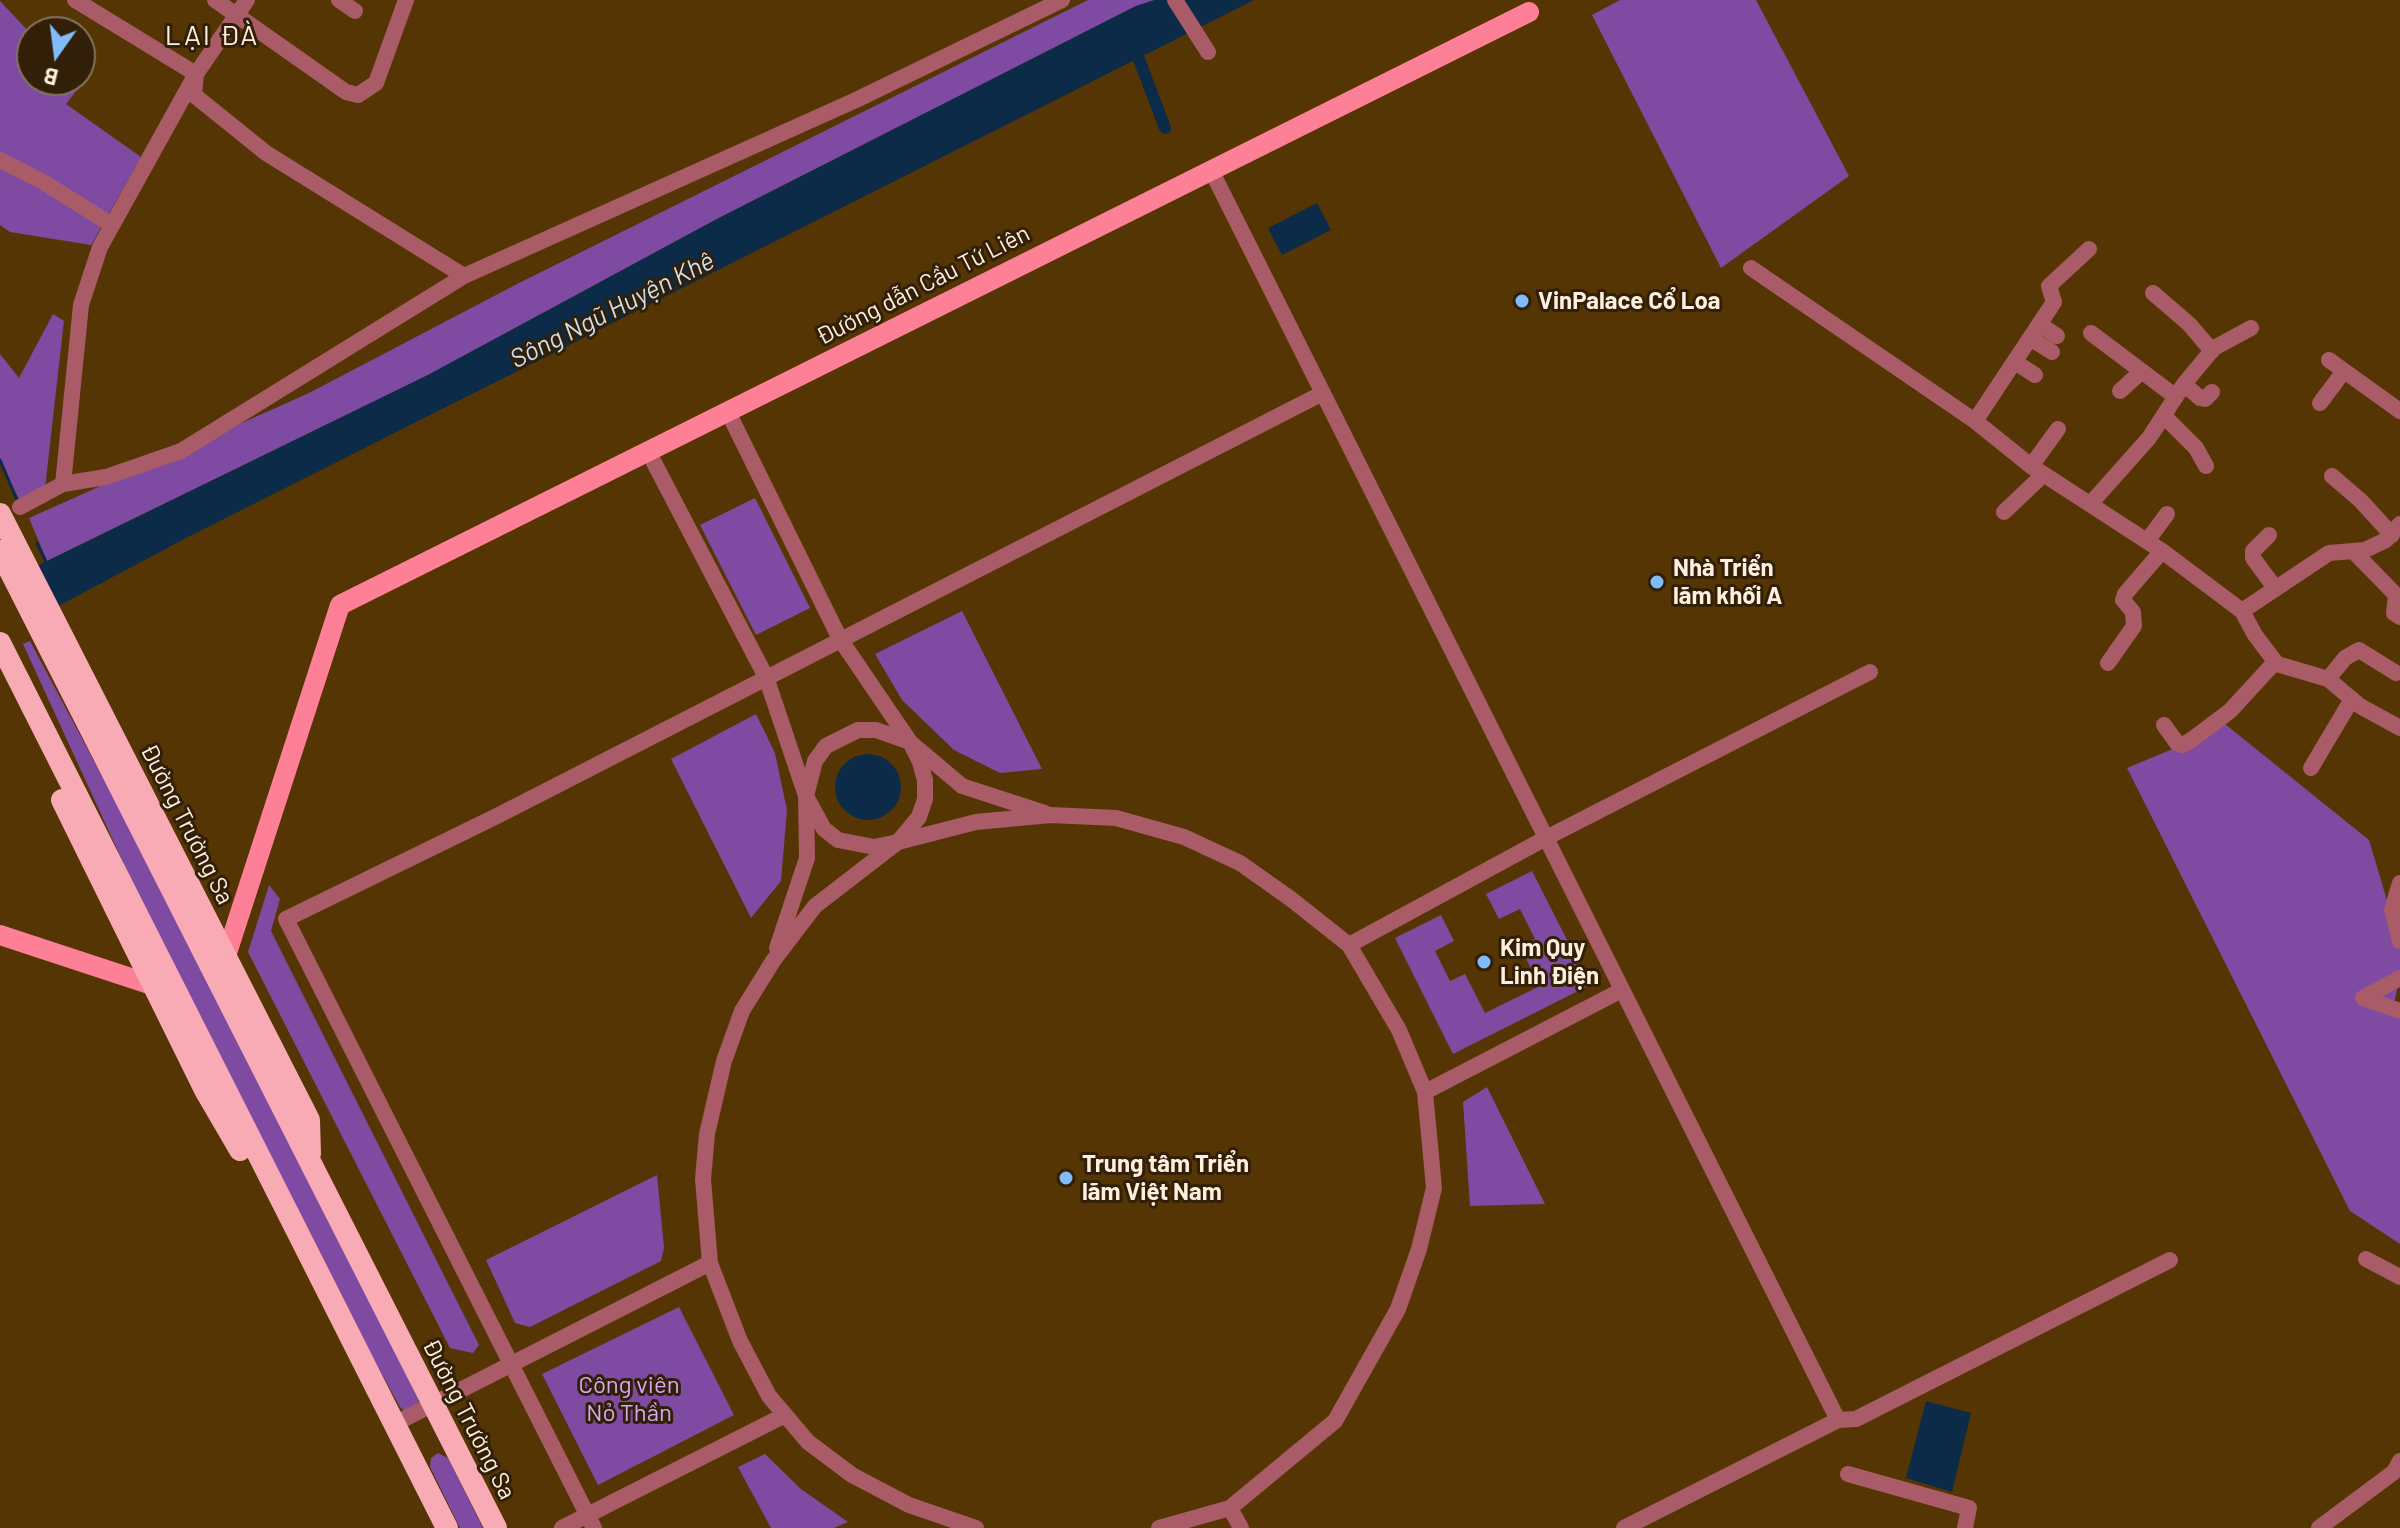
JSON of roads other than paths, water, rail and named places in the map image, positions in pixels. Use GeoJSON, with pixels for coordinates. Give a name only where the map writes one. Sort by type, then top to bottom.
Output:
{"type":"FeatureCollection","features":[{"type":"Feature","properties":{"kind":"highway","name":"Đường Trường Sa"},"geometry":{"type":"LineString","coordinates":[[10,510],[19,569],[226,956],[309,1120],[310,1162]]}},
{"type":"Feature","properties":{"kind":"highway","name":"Đường Trường Sa"},"geometry":{"type":"LineString","coordinates":[[0,551],[19,569]]}},
{"type":"Feature","properties":{"kind":"highway","name":"Đường Trường Sa"},"geometry":{"type":"LineString","coordinates":[[48,625],[310,1162],[496,1528]]}},
{"type":"Feature","properties":{"kind":"highway"},"geometry":{"type":"LineString","coordinates":[[1,646],[447,1528]]}},
{"type":"Feature","properties":{"kind":"highway"},"geometry":{"type":"LineString","coordinates":[[0,672],[152,985],[235,1145],[265,1172]]}},
{"type":"Feature","properties":{"kind":"main road","name":"Đường dẫn Cầu Tứ Liên"},"geometry":{"type":"LineString","coordinates":[[226,956],[340,605],[1529,12]]}},
{"type":"Feature","properties":{"kind":"main road"},"geometry":{"type":"LineString","coordinates":[[0,935],[152,985]]}},
{"type":"Feature","properties":{"kind":"street"},"geometry":{"type":"LineString","coordinates":[[75,0],[196,74]]}},
{"type":"Feature","properties":{"kind":"street"},"geometry":{"type":"LineString","coordinates":[[215,0],[243,8],[346,92],[358,95],[376,83],[406,0]]}},
{"type":"Feature","properties":{"kind":"street"},"geometry":{"type":"LineString","coordinates":[[339,0],[355,11]]}},
{"type":"Feature","properties":{"kind":"street"},"geometry":{"type":"LineString","coordinates":[[10,510],[63,484],[106,477],[181,451],[464,276],[856,100],[1062,0]]}},
{"type":"Feature","properties":{"kind":"street"},"geometry":{"type":"LineString","coordinates":[[1175,0],[1208,52]]}},
{"type":"Feature","properties":{"kind":"street"},"geometry":{"type":"LineString","coordinates":[[63,484],[81,305],[100,247],[196,74],[243,8]]}},
{"type":"Feature","properties":{"kind":"street"},"geometry":{"type":"LineString","coordinates":[[196,74],[194,95],[266,153],[464,276]]}},
{"type":"Feature","properties":{"kind":"street"},"geometry":{"type":"LineString","coordinates":[[0,160],[45,183],[112,225]]}},
{"type":"Feature","properties":{"kind":"street"},"geometry":{"type":"LineString","coordinates":[[1211,170],[1838,1420]]}},
{"type":"Feature","properties":{"kind":"street"},"geometry":{"type":"LineString","coordinates":[[1975,421],[2056,299],[2048,292],[2049,286],[2089,249]]}},
{"type":"Feature","properties":{"kind":"street"},"geometry":{"type":"LineString","coordinates":[[1751,268],[1975,421],[2037,470],[2092,502],[2242,611],[2275,662],[2328,679],[2352,699],[2399,726]]}},
{"type":"Feature","properties":{"kind":"street"},"geometry":{"type":"LineString","coordinates":[[2153,293],[2189,324],[2212,351]]}},
{"type":"Feature","properties":{"kind":"street"},"geometry":{"type":"LineString","coordinates":[[2092,502],[2149,438],[2180,391],[2212,351],[2251,328]]}},
{"type":"Feature","properties":{"kind":"street"},"geometry":{"type":"LineString","coordinates":[[2035,331],[2054,344]]}},
{"type":"Feature","properties":{"kind":"street"},"geometry":{"type":"LineString","coordinates":[[2091,333],[2141,372],[2200,398],[2205,399],[2212,392]]}},
{"type":"Feature","properties":{"kind":"street"},"geometry":{"type":"LineString","coordinates":[[2329,360],[2400,411]]}},
{"type":"Feature","properties":{"kind":"street"},"geometry":{"type":"LineString","coordinates":[[2015,362],[2035,375]]}},
{"type":"Feature","properties":{"kind":"street"},"geometry":{"type":"LineString","coordinates":[[2320,403],[2344,371]]}},
{"type":"Feature","properties":{"kind":"street"},"geometry":{"type":"LineString","coordinates":[[2120,391],[2141,372]]}},
{"type":"Feature","properties":{"kind":"street"},"geometry":{"type":"LineString","coordinates":[[591,1522],[286,919],[1323,393]]}},
{"type":"Feature","properties":{"kind":"street"},"geometry":{"type":"LineString","coordinates":[[728,412],[840,639],[910,742],[925,780],[925,799],[919,817],[898,842],[815,906],[773,961],[742,1011],[724,1061],[707,1134],[703,1179],[710,1263],[756,1374],[808,1442],[852,1475],[909,1505],[976,1528]]}},
{"type":"Feature","properties":{"kind":"street"},"geometry":{"type":"LineString","coordinates":[[2164,416],[2196,448],[2206,466]]}},
{"type":"Feature","properties":{"kind":"street"},"geometry":{"type":"LineString","coordinates":[[2004,512],[2037,470],[2058,429]]}},
{"type":"Feature","properties":{"kind":"street"},"geometry":{"type":"LineString","coordinates":[[649,453],[766,677],[806,796],[824,829],[838,840],[874,847],[976,822],[1051,815],[1116,818],[1184,837],[1240,863],[1349,945],[1399,1030],[1425,1092],[1434,1188],[1398,1309],[1335,1421],[1230,1508],[1159,1528]]}},
{"type":"Feature","properties":{"kind":"street"},"geometry":{"type":"LineString","coordinates":[[2242,611],[2329,553],[2365,550],[2396,529],[2332,476]]}},
{"type":"Feature","properties":{"kind":"street"},"geometry":{"type":"LineString","coordinates":[[2147,541],[2167,514]]}},
{"type":"Feature","properties":{"kind":"street"},"geometry":{"type":"LineString","coordinates":[[2269,535],[2253,551],[2253,558],[2275,588]]}},
{"type":"Feature","properties":{"kind":"street"},"geometry":{"type":"LineString","coordinates":[[2108,663],[2133,631],[2135,618],[2123,600],[2125,594],[2162,551]]}},
{"type":"Feature","properties":{"kind":"street"},"geometry":{"type":"LineString","coordinates":[[2353,551],[2396,595],[2394,613],[2400,617]]}},
{"type":"Feature","properties":{"kind":"street"},"geometry":{"type":"LineString","coordinates":[[2328,679],[2345,658],[2359,650],[2396,673]]}},
{"type":"Feature","properties":{"kind":"street"},"geometry":{"type":"LineString","coordinates":[[2164,725],[2177,743],[2182,745],[2190,741],[2230,711],[2275,662]]}},
{"type":"Feature","properties":{"kind":"street"},"geometry":{"type":"LineString","coordinates":[[1349,945],[1546,838],[1870,672]]}},
{"type":"Feature","properties":{"kind":"street"},"geometry":{"type":"LineString","coordinates":[[2311,768],[2352,699]]}},
{"type":"Feature","properties":{"kind":"street"},"geometry":{"type":"LineString","coordinates":[[773,961],[807,858],[806,796],[815,761],[841,736],[858,730],[876,730],[910,742],[962,786],[1051,815]]}},
{"type":"Feature","properties":{"kind":"street"},"geometry":{"type":"LineString","coordinates":[[2400,883],[2392,910],[2400,941]]}},
{"type":"Feature","properties":{"kind":"street"},"geometry":{"type":"LineString","coordinates":[[2398,980],[2397,1009],[2363,998],[2398,980]]}},
{"type":"Feature","properties":{"kind":"street"},"geometry":{"type":"LineString","coordinates":[[1425,1092],[1622,990]]}},
{"type":"Feature","properties":{"kind":"street"},"geometry":{"type":"LineString","coordinates":[[2366,1259],[2400,1277]]}},
{"type":"Feature","properties":{"kind":"street"},"geometry":{"type":"LineString","coordinates":[[1624,1528],[1838,1420],[1856,1419],[2170,1260]]}},
{"type":"Feature","properties":{"kind":"street"},"geometry":{"type":"LineString","coordinates":[[394,1424],[710,1263]]}},
{"type":"Feature","properties":{"kind":"street"},"geometry":{"type":"LineString","coordinates":[[562,1528],[591,1522],[785,1415]]}},
{"type":"Feature","properties":{"kind":"street"},"geometry":{"type":"LineString","coordinates":[[2319,1528],[2394,1472],[2400,1461]]}},
{"type":"Feature","properties":{"kind":"street"},"geometry":{"type":"LineString","coordinates":[[1848,1474],[1969,1508],[1965,1528]]}},
{"type":"Feature","properties":{"kind":"street"},"geometry":{"type":"LineString","coordinates":[[1230,1508],[1241,1528]]}},
{"type":"Feature","properties":{"kind":"water","name":"Sông Ngũ Huyện Khê"},"geometry":{"type":"Polygon","coordinates":[[[1155,0],[1254,0],[186,538],[0,637],[0,584],[428,375],[717,219],[1136,6],[1155,0]]]}},
{"type":"Feature","properties":{"kind":"water"},"geometry":{"type":"Polygon","coordinates":[[[1317,203],[1331,230],[1282,255],[1268,228],[1317,203]]]}},
{"type":"Feature","properties":{"kind":"water"},"geometry":{"type":"Polygon","coordinates":[[[868,754],[881,757],[891,764],[898,774],[901,787],[898,800],[891,810],[881,817],[868,820],[855,817],[845,810],[838,800],[835,787],[838,774],[845,764],[855,757],[868,754]]]}},
{"type":"Feature","properties":{"kind":"water"},"geometry":{"type":"Polygon","coordinates":[[[1926,1401],[1971,1413],[1952,1492],[1906,1478],[1926,1401]]]}},
{"type":"Feature","properties":{"kind":"waterway"},"geometry":{"type":"LineString","coordinates":[[1134,46],[1165,128]]}},
{"type":"Feature","properties":{"kind":"waterway"},"geometry":{"type":"LineString","coordinates":[[0,460],[17,500]]}},
{"type":"Feature","properties":{"kind":"waterway"},"geometry":{"type":"LineString","coordinates":[[37,543],[46,562]]}},
{"type":"Feature","properties":{"kind":"place","name":"VinPalace Cổ Loa"},"geometry":{"type":"Point","coordinates":[1522,301]}},
{"type":"Feature","properties":{"kind":"place","name":"Nhà Triển lãm khối A"},"geometry":{"type":"Point","coordinates":[1657,582]}},
{"type":"Feature","properties":{"kind":"place","name":"Kim Quy Linh Điện"},"geometry":{"type":"Point","coordinates":[1484,962]}},
{"type":"Feature","properties":{"kind":"place","name":"Trung tâm Triển lãm Việt Nam"},"geometry":{"type":"Point","coordinates":[1066,1178]}},
{"type":"Feature","properties":{"kind":"district","name":"LẠI ĐÀ"},"geometry":{"type":"Point","coordinates":[212,36]}},
{"type":"Feature","properties":{"kind":"park label","name":"Công viên Nỏ Thần"},"geometry":{"type":"Point","coordinates":[629,1399]}}]}
